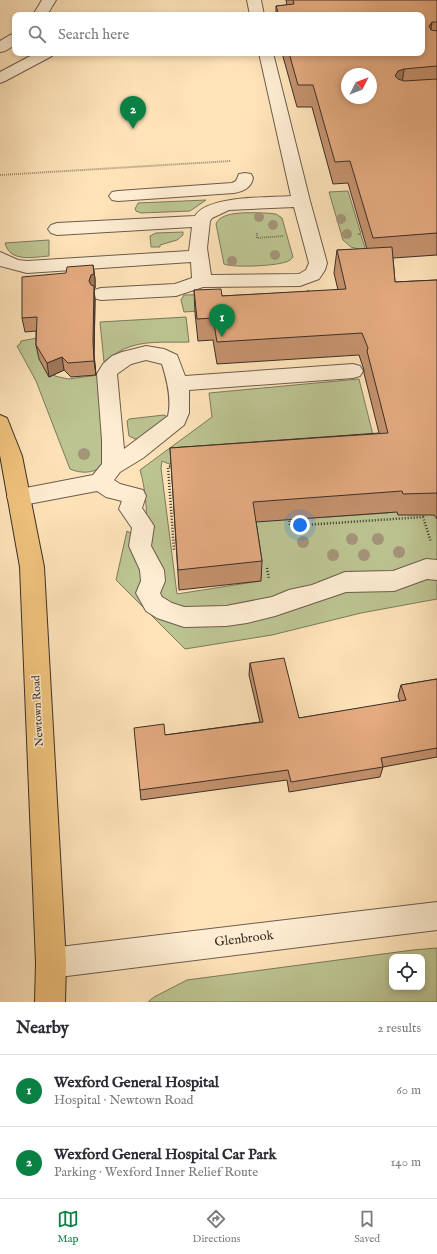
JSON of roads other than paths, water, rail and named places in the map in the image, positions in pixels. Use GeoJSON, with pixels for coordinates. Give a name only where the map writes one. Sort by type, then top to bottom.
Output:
{"type":"FeatureCollection","features":[{"type":"Feature","properties":{"kind":"main road","name":"Newtown Road"},"geometry":{"type":"LineString","coordinates":[[0,423],[11,456],[32,567],[51,963],[50,1002]]}},
{"type":"Feature","properties":{"kind":"street"},"geometry":{"type":"LineString","coordinates":[[42,12],[49,0]]}},
{"type":"Feature","properties":{"kind":"street"},"geometry":{"type":"LineString","coordinates":[[254,0],[257,12]]}},
{"type":"Feature","properties":{"kind":"street"},"geometry":{"type":"LineString","coordinates":[[0,48],[12,40]]}},
{"type":"Feature","properties":{"kind":"street"},"geometry":{"type":"LineString","coordinates":[[0,78],[41,56]]}},
{"type":"Feature","properties":{"kind":"street"},"geometry":{"type":"LineString","coordinates":[[101,294],[176,290],[202,281],[300,280],[311,277],[318,269],[318,263],[301,201],[267,56]]}},
{"type":"Feature","properties":{"kind":"street"},"geometry":{"type":"LineString","coordinates":[[118,196],[234,188],[244,182],[245,178]]}},
{"type":"Feature","properties":{"kind":"street"},"geometry":{"type":"LineString","coordinates":[[202,281],[198,256],[201,221],[205,214],[226,205],[301,201]]}},
{"type":"Feature","properties":{"kind":"street"},"geometry":{"type":"LineString","coordinates":[[57,229],[201,221]]}},
{"type":"Feature","properties":{"kind":"street"},"geometry":{"type":"LineString","coordinates":[[0,258],[13,265],[27,267],[198,256]]}},
{"type":"Feature","properties":{"kind":"street"},"geometry":{"type":"LineString","coordinates":[[18,497],[106,474],[177,420],[179,402],[177,384],[170,360],[164,356],[146,353],[133,355],[110,367],[107,374],[113,440],[106,474],[114,490],[135,496],[130,509],[143,526],[140,546],[152,570],[153,581],[148,593],[154,604],[165,611],[184,617],[204,617],[247,613],[314,594],[345,582],[394,580],[426,569],[437,570]]}},
{"type":"Feature","properties":{"kind":"street"},"geometry":{"type":"LineString","coordinates":[[177,384],[353,371]]}},
{"type":"Feature","properties":{"kind":"street","name":"Glenbrook"},"geometry":{"type":"LineString","coordinates":[[51,963],[437,916]]}},
{"type":"Feature","properties":{"kind":"place","name":"Wexford General Hospital Car Park"},"geometry":{"type":"Point","coordinates":[133,129]}},
{"type":"Feature","properties":{"kind":"place","name":"Wexford General Hospital"},"geometry":{"type":"Point","coordinates":[222,337]}}]}
